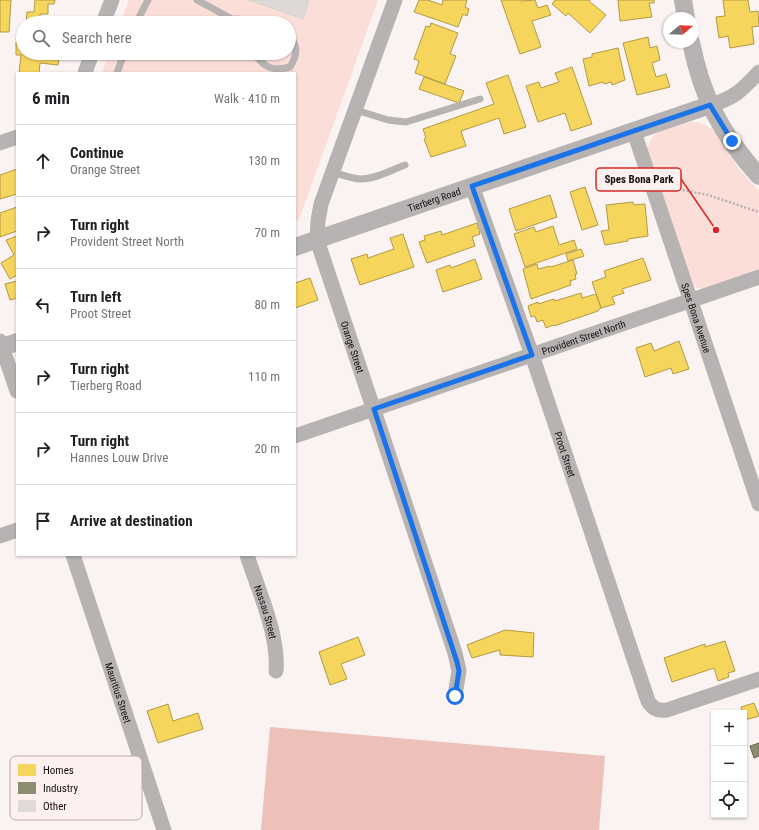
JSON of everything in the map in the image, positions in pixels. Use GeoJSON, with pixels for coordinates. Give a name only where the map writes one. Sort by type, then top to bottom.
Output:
{"type":"FeatureCollection","features":[{"type":"Feature","properties":{"kind":"street"},"geometry":{"type":"LineString","coordinates":[[106,16],[112,0]]}},
{"type":"Feature","properties":{"kind":"street","name":"Orange Street"},"geometry":{"type":"LineString","coordinates":[[395,0],[320,208],[317,240],[457,662],[459,671],[455,696]]}},
{"type":"Feature","properties":{"kind":"street"},"geometry":{"type":"LineString","coordinates":[[683,0],[685,12]]}},
{"type":"Feature","properties":{"kind":"street"},"geometry":{"type":"LineString","coordinates":[[692,48],[697,71],[710,105],[732,141],[759,176]]}},
{"type":"Feature","properties":{"kind":"street"},"geometry":{"type":"LineString","coordinates":[[85,72],[90,60]]}},
{"type":"Feature","properties":{"kind":"street"},"geometry":{"type":"LineString","coordinates":[[710,105],[733,97],[759,72]]}},
{"type":"Feature","properties":{"kind":"street","name":"Tierberg Road"},"geometry":{"type":"LineString","coordinates":[[296,247],[710,105]]}},
{"type":"Feature","properties":{"kind":"street","name":"Spes Bona Avenue"},"geometry":{"type":"LineString","coordinates":[[634,132],[759,504]]}},
{"type":"Feature","properties":{"kind":"street"},"geometry":{"type":"LineString","coordinates":[[0,143],[16,137]]}},
{"type":"Feature","properties":{"kind":"street","name":"Proot Street"},"geometry":{"type":"LineString","coordinates":[[472,186],[532,355],[648,701],[655,709],[660,711],[667,710],[759,679]]}},
{"type":"Feature","properties":{"kind":"street","name":"Provident Street North"},"geometry":{"type":"LineString","coordinates":[[296,436],[759,277]]}},
{"type":"Feature","properties":{"kind":"street"},"geometry":{"type":"LineString","coordinates":[[5,344],[16,386]]}},
{"type":"Feature","properties":{"kind":"street"},"geometry":{"type":"LineString","coordinates":[[0,536],[16,530]]}},
{"type":"Feature","properties":{"kind":"street","name":"Mauritius Street"},"geometry":{"type":"LineString","coordinates":[[73,556],[140,756]]}},
{"type":"Feature","properties":{"kind":"street","name":"Nassau Street"},"geometry":{"type":"LineString","coordinates":[[246,556],[272,629],[277,655],[276,671]]}},
{"type":"Feature","properties":{"kind":"street","name":"Mauritius Street"},"geometry":{"type":"LineString","coordinates":[[142,764],[164,830]]}},
{"type":"Feature","properties":{"kind":"lane"},"geometry":{"type":"LineString","coordinates":[[140,16],[148,0]]}},
{"type":"Feature","properties":{"kind":"lane"},"geometry":{"type":"LineString","coordinates":[[198,0],[225,16]]}},
{"type":"Feature","properties":{"kind":"lane"},"geometry":{"type":"LineString","coordinates":[[117,72],[122,60]]}},
{"type":"Feature","properties":{"kind":"lane"},"geometry":{"type":"LineString","coordinates":[[260,60],[273,69],[290,67],[294,60]]}},
{"type":"Feature","properties":{"kind":"lane"},"geometry":{"type":"LineString","coordinates":[[356,110],[388,120],[406,122],[480,99]]}},
{"type":"Feature","properties":{"kind":"lane"},"geometry":{"type":"LineString","coordinates":[[333,172],[362,179],[405,166]]}},
{"type":"Feature","properties":{"kind":"path"},"geometry":{"type":"LineString","coordinates":[[651,184],[708,195],[759,212]]}},
{"type":"Feature","properties":{"kind":"shaded area"},"geometry":{"type":"Polygon","coordinates":[[[129,0],[378,0],[299,220],[296,221],[296,72],[102,72],[107,60],[296,60],[296,16],[123,16],[129,0]]]}},
{"type":"Feature","properties":{"kind":"shaded area"},"geometry":{"type":"Polygon","coordinates":[[[690,122],[704,124],[713,130],[739,169],[759,191],[759,270],[702,289],[692,284],[647,151],[651,140],[660,131],[690,122]]]}},
{"type":"Feature","properties":{"kind":"shaded area"},"geometry":{"type":"Polygon","coordinates":[[[270,727],[605,756],[599,830],[261,830],[270,727]]]}},
{"type":"Feature","properties":{"kind":"building: Homes"},"geometry":{"type":"Polygon","coordinates":[[[0,0],[11,0],[9,32],[0,32],[0,0]]]}},
{"type":"Feature","properties":{"kind":"building: Homes"},"geometry":{"type":"Polygon","coordinates":[[[35,0],[55,0],[54,4],[48,4],[48,14],[40,14],[40,16],[27,16],[27,12],[34,12],[35,0]]]}},
{"type":"Feature","properties":{"kind":"building: Homes"},"geometry":{"type":"Polygon","coordinates":[[[419,0],[428,0],[442,5],[443,0],[467,0],[465,7],[469,9],[467,16],[463,14],[458,27],[414,12],[419,0]]]}},
{"type":"Feature","properties":{"kind":"building: Homes"},"geometry":{"type":"Polygon","coordinates":[[[501,0],[535,0],[538,8],[547,5],[551,15],[532,21],[541,47],[520,54],[501,0]]]}},
{"type":"Feature","properties":{"kind":"building: Homes"},"geometry":{"type":"Polygon","coordinates":[[[555,0],[590,0],[589,1],[606,15],[590,33],[568,13],[566,16],[552,4],[555,0]]]}},
{"type":"Feature","properties":{"kind":"building: Homes"},"geometry":{"type":"Polygon","coordinates":[[[618,0],[654,0],[654,3],[649,3],[652,17],[620,21],[618,0]]]}},
{"type":"Feature","properties":{"kind":"building: Homes"},"geometry":{"type":"Polygon","coordinates":[[[723,0],[748,0],[750,12],[758,11],[759,26],[752,27],[754,44],[730,48],[728,36],[719,38],[716,17],[725,16],[723,0]]]}},
{"type":"Feature","properties":{"kind":"building: Homes"},"geometry":{"type":"Polygon","coordinates":[[[431,23],[458,33],[450,54],[456,56],[445,84],[415,73],[419,61],[414,59],[426,26],[430,27],[431,23]]]}},
{"type":"Feature","properties":{"kind":"building: Homes"},"geometry":{"type":"Polygon","coordinates":[[[648,37],[650,48],[657,46],[660,60],[652,63],[656,77],[666,74],[670,87],[637,95],[623,43],[648,37]]]}},
{"type":"Feature","properties":{"kind":"building: Homes"},"geometry":{"type":"Polygon","coordinates":[[[618,48],[625,80],[612,85],[611,82],[604,84],[603,82],[589,86],[583,59],[592,57],[592,54],[618,48]]]}},
{"type":"Feature","properties":{"kind":"building: Homes"},"geometry":{"type":"Polygon","coordinates":[[[20,60],[59,60],[58,65],[40,63],[39,72],[19,72],[20,60]]]}},
{"type":"Feature","properties":{"kind":"building: Homes"},"geometry":{"type":"Polygon","coordinates":[[[572,67],[592,124],[571,131],[565,113],[538,122],[526,86],[539,82],[541,88],[559,82],[555,73],[572,67]]]}},
{"type":"Feature","properties":{"kind":"building: Homes"},"geometry":{"type":"Polygon","coordinates":[[[508,75],[526,127],[504,134],[499,118],[461,131],[466,146],[431,157],[424,139],[426,138],[423,129],[494,104],[486,83],[508,75]]]}},
{"type":"Feature","properties":{"kind":"building: Homes"},"geometry":{"type":"Polygon","coordinates":[[[424,77],[464,91],[459,103],[419,89],[424,77]]]}},
{"type":"Feature","properties":{"kind":"building: Homes"},"geometry":{"type":"Polygon","coordinates":[[[16,169],[16,194],[0,199],[0,175],[16,169]]]}},
{"type":"Feature","properties":{"kind":"building: Homes"},"geometry":{"type":"Polygon","coordinates":[[[585,187],[598,225],[582,230],[570,192],[585,187]]]}},
{"type":"Feature","properties":{"kind":"building: Homes"},"geometry":{"type":"Polygon","coordinates":[[[550,195],[557,217],[516,231],[509,209],[550,195]]]}},
{"type":"Feature","properties":{"kind":"building: Homes"},"geometry":{"type":"Polygon","coordinates":[[[633,202],[634,205],[645,204],[648,236],[605,245],[601,231],[609,230],[606,205],[633,202]]]}},
{"type":"Feature","properties":{"kind":"building: Homes"},"geometry":{"type":"Polygon","coordinates":[[[16,207],[16,231],[0,237],[0,213],[16,207]]]}},
{"type":"Feature","properties":{"kind":"building: Homes"},"geometry":{"type":"Polygon","coordinates":[[[477,223],[480,234],[472,237],[475,246],[427,263],[419,242],[425,240],[424,236],[441,231],[442,235],[477,223]]]}},
{"type":"Feature","properties":{"kind":"building: Homes"},"geometry":{"type":"Polygon","coordinates":[[[553,226],[559,245],[574,240],[577,249],[525,267],[514,234],[534,227],[536,232],[553,226]]]}},
{"type":"Feature","properties":{"kind":"building: Homes"},"geometry":{"type":"Polygon","coordinates":[[[403,234],[414,267],[360,285],[351,259],[367,254],[368,258],[394,249],[390,238],[403,234]]]}},
{"type":"Feature","properties":{"kind":"building: Homes"},"geometry":{"type":"Polygon","coordinates":[[[16,236],[16,276],[10,279],[1,263],[14,255],[6,240],[16,236]]]}},
{"type":"Feature","properties":{"kind":"building: Homes"},"geometry":{"type":"Polygon","coordinates":[[[581,249],[584,256],[568,261],[566,254],[581,249]]]}},
{"type":"Feature","properties":{"kind":"building: Homes"},"geometry":{"type":"Polygon","coordinates":[[[643,258],[651,280],[622,289],[624,293],[612,297],[615,304],[601,308],[592,282],[606,277],[604,271],[643,258]]]}},
{"type":"Feature","properties":{"kind":"building: Homes"},"geometry":{"type":"Polygon","coordinates":[[[475,259],[482,279],[443,292],[436,270],[450,265],[451,268],[475,259]]]}},
{"type":"Feature","properties":{"kind":"building: Homes"},"geometry":{"type":"Polygon","coordinates":[[[573,260],[577,274],[575,274],[576,279],[570,281],[571,285],[531,299],[523,269],[537,264],[538,269],[551,267],[573,260]]]}},
{"type":"Feature","properties":{"kind":"building: Homes"},"geometry":{"type":"Polygon","coordinates":[[[310,278],[318,300],[296,308],[296,283],[310,278]]]}},
{"type":"Feature","properties":{"kind":"building: Homes"},"geometry":{"type":"Polygon","coordinates":[[[16,281],[16,298],[10,300],[5,284],[16,281]]]}},
{"type":"Feature","properties":{"kind":"building: Homes"},"geometry":{"type":"Polygon","coordinates":[[[581,293],[582,298],[596,294],[601,308],[598,311],[546,328],[543,320],[537,322],[535,316],[531,317],[528,306],[538,302],[538,304],[554,299],[555,301],[581,293]]]}},
{"type":"Feature","properties":{"kind":"building: Homes"},"geometry":{"type":"Polygon","coordinates":[[[679,341],[689,369],[673,374],[671,368],[645,377],[636,348],[651,343],[654,351],[679,341]]]}},
{"type":"Feature","properties":{"kind":"building: Homes"},"geometry":{"type":"Polygon","coordinates":[[[505,630],[534,633],[533,657],[500,655],[500,650],[472,658],[467,645],[505,630]]]}},
{"type":"Feature","properties":{"kind":"building: Homes"},"geometry":{"type":"Polygon","coordinates":[[[358,637],[365,655],[341,664],[347,679],[330,685],[319,652],[358,637]]]}},
{"type":"Feature","properties":{"kind":"building: Homes"},"geometry":{"type":"Polygon","coordinates":[[[725,641],[735,671],[728,673],[729,677],[718,681],[714,668],[672,682],[664,658],[705,644],[705,647],[725,641]]]}},
{"type":"Feature","properties":{"kind":"building: Homes"},"geometry":{"type":"Polygon","coordinates":[[[754,703],[759,716],[747,719],[747,710],[742,710],[741,707],[754,703]]]}},
{"type":"Feature","properties":{"kind":"building: Homes"},"geometry":{"type":"Polygon","coordinates":[[[168,704],[173,721],[198,713],[203,729],[158,743],[147,711],[168,704]]]}},
{"type":"Feature","properties":{"kind":"building: Industry"},"geometry":{"type":"Polygon","coordinates":[[[759,743],[759,756],[754,758],[750,746],[759,743]]]}},
{"type":"Feature","properties":{"kind":"building: Other"},"geometry":{"type":"Polygon","coordinates":[[[249,0],[309,0],[303,19],[249,0]]]}},
{"type":"Feature","properties":{"kind":"place","name":"Spes Bona Park"},"geometry":{"type":"Point","coordinates":[716,230]}},
{"type":"Feature","properties":{"kind":"route"},"geometry":{"type":"LineString","coordinates":[[455,696],[459,671],[455,653],[374,409],[532,355],[472,186],[710,105],[723,129],[732,141]]}}]}
